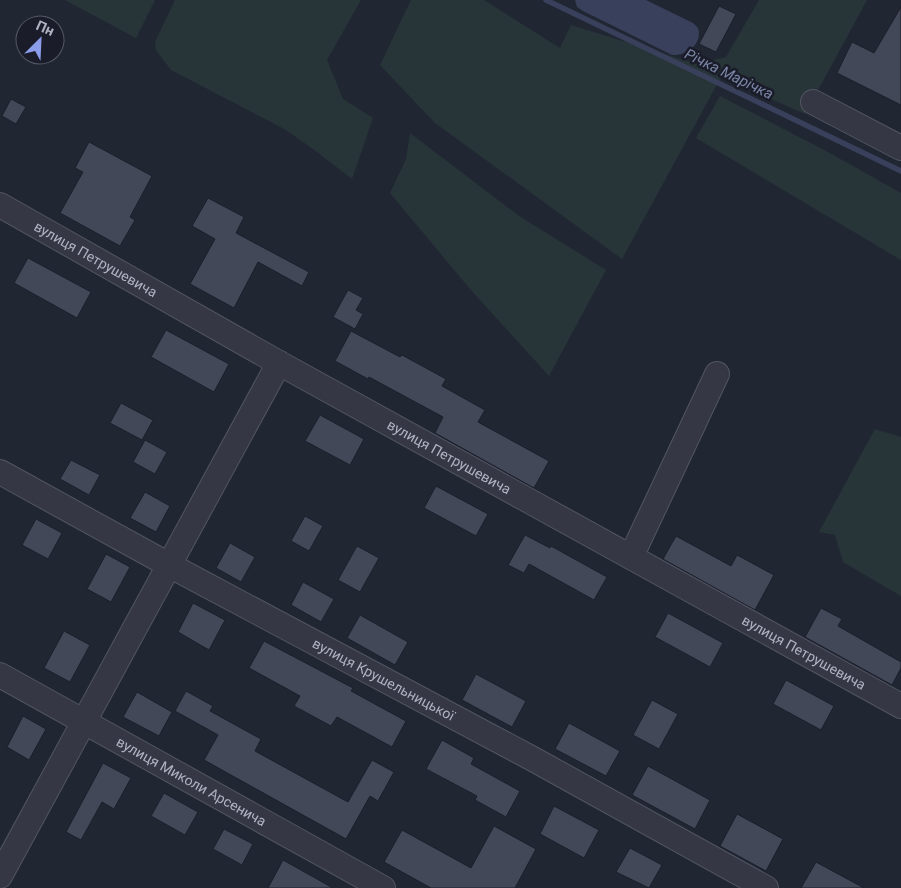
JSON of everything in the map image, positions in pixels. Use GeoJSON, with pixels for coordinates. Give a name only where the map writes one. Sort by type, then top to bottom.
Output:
{"type":"FeatureCollection","features":[{"type":"Feature","properties":{"kind":"street"},"geometry":{"type":"LineString","coordinates":[[813,102],[901,148]]}},
{"type":"Feature","properties":{"kind":"street","name":"вулиця Петрушевича"},"geometry":{"type":"LineString","coordinates":[[0,205],[279,363],[901,706]]}},
{"type":"Feature","properties":{"kind":"street"},"geometry":{"type":"LineString","coordinates":[[0,876],[279,363]]}},
{"type":"Feature","properties":{"kind":"street"},"geometry":{"type":"LineString","coordinates":[[631,557],[716,374]]}},
{"type":"Feature","properties":{"kind":"street","name":"вулиця Крушельницької"},"geometry":{"type":"LineString","coordinates":[[0,472],[169,565],[533,759],[766,888]]}},
{"type":"Feature","properties":{"kind":"street","name":"вулиця Миколи Арсенича"},"geometry":{"type":"LineString","coordinates":[[0,675],[383,888]]}},
{"type":"Feature","properties":{"kind":"shaded area"},"geometry":{"type":"Polygon","coordinates":[[[65,0],[155,0],[136,38],[65,0]]]}},
{"type":"Feature","properties":{"kind":"shaded area"},"geometry":{"type":"Polygon","coordinates":[[[175,0],[361,0],[327,60],[343,99],[373,118],[352,179],[286,130],[171,70],[156,50],[155,42],[175,0]]]}},
{"type":"Feature","properties":{"kind":"shaded area"},"geometry":{"type":"Polygon","coordinates":[[[411,0],[484,0],[560,48],[571,25],[697,64],[726,57],[759,0],[867,0],[805,114],[721,77],[622,259],[435,123],[380,65],[411,0]]]}},
{"type":"Feature","properties":{"kind":"shaded area"},"geometry":{"type":"Polygon","coordinates":[[[720,96],[828,152],[901,193],[901,260],[696,138],[720,96]]]}},
{"type":"Feature","properties":{"kind":"shaded area"},"geometry":{"type":"Polygon","coordinates":[[[410,133],[519,216],[606,270],[549,376],[470,289],[390,193],[406,159],[410,133]]]}},
{"type":"Feature","properties":{"kind":"shaded area"},"geometry":{"type":"Polygon","coordinates":[[[875,429],[901,437],[901,596],[843,562],[835,535],[819,532],[875,429]]]}},
{"type":"Feature","properties":{"kind":"water"},"geometry":{"type":"Polygon","coordinates":[[[575,0],[646,0],[693,23],[698,28],[698,39],[696,44],[688,51],[672,55],[583,11],[577,7],[575,0]]]}},
{"type":"Feature","properties":{"kind":"building"},"geometry":{"type":"Polygon","coordinates":[[[719,6],[736,14],[716,52],[699,44],[719,6]]]}},
{"type":"Feature","properties":{"kind":"building"},"geometry":{"type":"Polygon","coordinates":[[[901,7],[901,105],[837,73],[852,42],[874,53],[901,7]]]}},
{"type":"Feature","properties":{"kind":"building"},"geometry":{"type":"Polygon","coordinates":[[[11,99],[26,107],[16,124],[2,116],[11,99]]]}},
{"type":"Feature","properties":{"kind":"building"},"geometry":{"type":"Polygon","coordinates":[[[89,142],[152,176],[130,217],[135,220],[120,246],[60,213],[83,172],[75,168],[89,142]]]}},
{"type":"Feature","properties":{"kind":"building"},"geometry":{"type":"Polygon","coordinates":[[[208,198],[244,217],[236,233],[309,272],[302,286],[258,262],[234,308],[190,284],[215,239],[192,226],[208,198]]]}},
{"type":"Feature","properties":{"kind":"building"},"geometry":{"type":"Polygon","coordinates":[[[28,258],[91,292],[77,318],[14,283],[28,258]]]}},
{"type":"Feature","properties":{"kind":"building"},"geometry":{"type":"Polygon","coordinates":[[[348,290],[363,298],[356,310],[363,314],[355,329],[333,317],[348,290]]]}},
{"type":"Feature","properties":{"kind":"building"},"geometry":{"type":"Polygon","coordinates":[[[166,330],[229,364],[214,392],[151,357],[166,330]]]}},
{"type":"Feature","properties":{"kind":"building"},"geometry":{"type":"Polygon","coordinates":[[[351,331],[400,357],[402,355],[446,379],[442,386],[485,410],[478,422],[549,461],[534,488],[435,433],[443,417],[335,361],[351,331]]]}},
{"type":"Feature","properties":{"kind":"building"},"geometry":{"type":"Polygon","coordinates":[[[121,403],[153,420],[142,440],[110,423],[121,403]]]}},
{"type":"Feature","properties":{"kind":"building"},"geometry":{"type":"Polygon","coordinates":[[[320,415],[364,439],[350,465],[305,441],[320,415]]]}},
{"type":"Feature","properties":{"kind":"building"},"geometry":{"type":"Polygon","coordinates":[[[145,440],[167,452],[155,474],[133,462],[145,440]]]}},
{"type":"Feature","properties":{"kind":"building"},"geometry":{"type":"Polygon","coordinates":[[[71,460],[100,475],[89,495],[60,479],[71,460]]]}},
{"type":"Feature","properties":{"kind":"building"},"geometry":{"type":"Polygon","coordinates":[[[436,486],[488,514],[476,536],[424,508],[436,486]]]}},
{"type":"Feature","properties":{"kind":"building"},"geometry":{"type":"Polygon","coordinates":[[[145,492],[170,506],[156,532],[130,518],[145,492]]]}},
{"type":"Feature","properties":{"kind":"building"},"geometry":{"type":"Polygon","coordinates":[[[305,516],[323,526],[309,551],[291,541],[305,516]]]}},
{"type":"Feature","properties":{"kind":"building"},"geometry":{"type":"Polygon","coordinates":[[[36,519],[62,533],[48,559],[22,545],[36,519]]]}},
{"type":"Feature","properties":{"kind":"building"},"geometry":{"type":"Polygon","coordinates":[[[525,535],[550,548],[551,546],[607,577],[594,600],[529,564],[524,573],[508,565],[525,535]]]}},
{"type":"Feature","properties":{"kind":"building"},"geometry":{"type":"Polygon","coordinates":[[[676,536],[731,566],[737,555],[774,575],[755,610],[663,559],[676,536]]]}},
{"type":"Feature","properties":{"kind":"building"},"geometry":{"type":"Polygon","coordinates":[[[230,543],[255,557],[241,582],[216,568],[230,543]]]}},
{"type":"Feature","properties":{"kind":"building"},"geometry":{"type":"Polygon","coordinates":[[[357,546],[379,558],[360,592],[338,580],[357,546]]]}},
{"type":"Feature","properties":{"kind":"building"},"geometry":{"type":"Polygon","coordinates":[[[106,554],[130,567],[111,602],[87,589],[106,554]]]}},
{"type":"Feature","properties":{"kind":"building"},"geometry":{"type":"Polygon","coordinates":[[[303,582],[334,599],[321,622],[291,605],[303,582]]]}},
{"type":"Feature","properties":{"kind":"building"},"geometry":{"type":"Polygon","coordinates":[[[193,603],[225,620],[209,650],[178,632],[193,603]]]}},
{"type":"Feature","properties":{"kind":"building"},"geometry":{"type":"Polygon","coordinates":[[[821,608],[842,619],[838,626],[901,662],[901,668],[892,685],[805,637],[821,608]]]}},
{"type":"Feature","properties":{"kind":"building"},"geometry":{"type":"Polygon","coordinates":[[[668,613],[723,643],[710,667],[655,637],[668,613]]]}},
{"type":"Feature","properties":{"kind":"building"},"geometry":{"type":"Polygon","coordinates":[[[360,615],[408,642],[395,665],[347,638],[360,615]]]}},
{"type":"Feature","properties":{"kind":"building"},"geometry":{"type":"Polygon","coordinates":[[[64,631],[90,645],[70,682],[44,668],[64,631]]]}},
{"type":"Feature","properties":{"kind":"building"},"geometry":{"type":"Polygon","coordinates":[[[264,641],[353,688],[351,691],[406,721],[392,747],[337,717],[331,726],[294,706],[300,696],[249,668],[264,641]]]}},
{"type":"Feature","properties":{"kind":"building"},"geometry":{"type":"Polygon","coordinates":[[[476,674],[526,701],[512,727],[462,700],[476,674]]]}},
{"type":"Feature","properties":{"kind":"building"},"geometry":{"type":"Polygon","coordinates":[[[786,680],[834,706],[821,730],[773,704],[786,680]]]}},
{"type":"Feature","properties":{"kind":"building"},"geometry":{"type":"Polygon","coordinates":[[[186,691],[213,706],[210,711],[261,739],[255,751],[348,802],[372,760],[394,772],[378,801],[370,796],[346,839],[204,760],[218,735],[175,711],[186,691]]]}},
{"type":"Feature","properties":{"kind":"building"},"geometry":{"type":"Polygon","coordinates":[[[137,692],[172,712],[159,736],[123,717],[137,692]]]}},
{"type":"Feature","properties":{"kind":"building"},"geometry":{"type":"Polygon","coordinates":[[[652,700],[678,714],[659,749],[633,735],[652,700]]]}},
{"type":"Feature","properties":{"kind":"building"},"geometry":{"type":"Polygon","coordinates":[[[23,716],[46,729],[29,760],[7,747],[23,716]]]}},
{"type":"Feature","properties":{"kind":"building"},"geometry":{"type":"Polygon","coordinates":[[[569,723],[620,751],[606,776],[555,749],[569,723]]]}},
{"type":"Feature","properties":{"kind":"building"},"geometry":{"type":"Polygon","coordinates":[[[442,740],[474,758],[471,764],[520,791],[506,817],[475,800],[477,796],[426,769],[442,740]]]}},
{"type":"Feature","properties":{"kind":"building"},"geometry":{"type":"Polygon","coordinates":[[[103,763],[131,778],[114,809],[102,802],[81,840],[66,832],[103,763]]]}},
{"type":"Feature","properties":{"kind":"building"},"geometry":{"type":"Polygon","coordinates":[[[648,766],[710,800],[695,829],[632,795],[648,766]]]}},
{"type":"Feature","properties":{"kind":"building"},"geometry":{"type":"Polygon","coordinates":[[[164,793],[198,812],[185,835],[151,816],[164,793]]]}},
{"type":"Feature","properties":{"kind":"building"},"geometry":{"type":"Polygon","coordinates":[[[554,806],[599,830],[584,858],[540,834],[554,806]]]}},
{"type":"Feature","properties":{"kind":"building"},"geometry":{"type":"Polygon","coordinates":[[[737,814],[783,839],[766,871],[720,846],[737,814]]]}},
{"type":"Feature","properties":{"kind":"building"},"geometry":{"type":"Polygon","coordinates":[[[494,826],[536,849],[515,888],[431,888],[384,862],[402,830],[471,868],[494,826]]]}},
{"type":"Feature","properties":{"kind":"building"},"geometry":{"type":"Polygon","coordinates":[[[224,829],[253,844],[242,865],[213,849],[224,829]]]}},
{"type":"Feature","properties":{"kind":"building"},"geometry":{"type":"Polygon","coordinates":[[[630,848],[662,865],[649,888],[616,872],[630,848]]]}},
{"type":"Feature","properties":{"kind":"building"},"geometry":{"type":"Polygon","coordinates":[[[283,860],[333,888],[268,888],[283,860]]]}},
{"type":"Feature","properties":{"kind":"building"},"geometry":{"type":"Polygon","coordinates":[[[816,862],[864,888],[801,888],[816,862]]]}},
{"type":"Feature","properties":{"kind":"waterway","name":"Річка Марічка"},"geometry":{"type":"LineString","coordinates":[[546,0],[901,171]]}}]}
